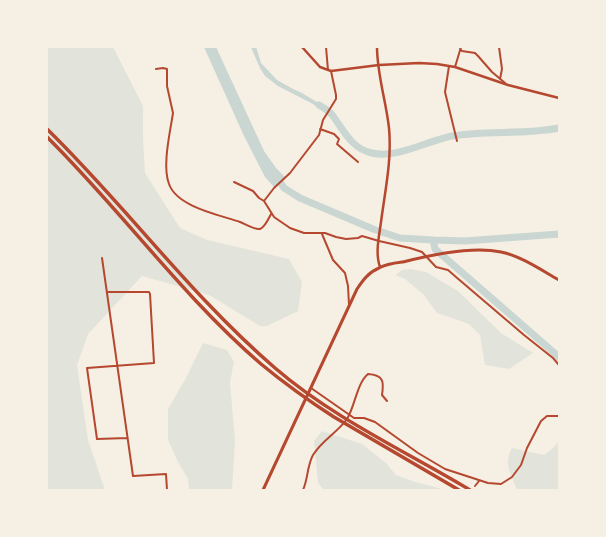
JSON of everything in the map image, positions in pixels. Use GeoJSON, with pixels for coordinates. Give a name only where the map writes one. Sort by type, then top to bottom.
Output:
{"type":"FeatureCollection","features":[{"type":"Feature","properties":{"kind":"highway"},"geometry":{"type":"LineString","coordinates":[[47,129],[81,164],[179,274],[264,359],[319,401],[470,490]]}},
{"type":"Feature","properties":{"kind":"highway"},"geometry":{"type":"LineString","coordinates":[[47,138],[110,203],[162,263],[211,316],[261,364],[316,405],[353,429],[459,490]]}},
{"type":"Feature","properties":{"kind":"main road"},"geometry":{"type":"LineString","coordinates":[[302,47],[320,67],[329,71],[379,65],[419,63],[437,64],[455,67],[508,85],[559,98]]}},
{"type":"Feature","properties":{"kind":"main road"},"geometry":{"type":"LineString","coordinates":[[377,47],[389,128],[390,149],[388,178],[382,211],[377,259],[380,267]]}},
{"type":"Feature","properties":{"kind":"main road"},"geometry":{"type":"LineString","coordinates":[[263,490],[357,288],[364,279],[380,267],[426,256],[491,251],[511,255],[559,280]]}},
{"type":"Feature","properties":{"kind":"street"},"geometry":{"type":"LineString","coordinates":[[264,201],[274,188],[290,173],[319,135],[325,115],[336,99],[329,71],[326,47]]}},
{"type":"Feature","properties":{"kind":"street"},"geometry":{"type":"LineString","coordinates":[[499,47],[502,68],[500,79]]}},
{"type":"Feature","properties":{"kind":"street"},"geometry":{"type":"LineString","coordinates":[[455,67],[460,48],[478,56],[492,72],[508,85]]}},
{"type":"Feature","properties":{"kind":"street"},"geometry":{"type":"LineString","coordinates":[[449,66],[444,92],[457,140]]}},
{"type":"Feature","properties":{"kind":"street"},"geometry":{"type":"LineString","coordinates":[[156,69],[167,69],[167,86],[172,106],[173,114],[166,160],[166,173],[172,190],[198,209],[257,229],[261,229],[264,226],[271,214]]}},
{"type":"Feature","properties":{"kind":"street"},"geometry":{"type":"LineString","coordinates":[[320,129],[334,134],[339,139],[337,144],[358,162]]}},
{"type":"Feature","properties":{"kind":"street"},"geometry":{"type":"LineString","coordinates":[[234,182],[249,189],[264,201],[271,214],[290,228],[304,233],[325,233],[336,237],[358,238],[362,236],[379,242],[422,252],[436,266],[448,270],[553,358],[559,365]]}},
{"type":"Feature","properties":{"kind":"street"},"geometry":{"type":"LineString","coordinates":[[322,234],[332,260],[345,273],[348,286],[349,306]]}},
{"type":"Feature","properties":{"kind":"street"},"geometry":{"type":"LineString","coordinates":[[102,258],[133,476],[166,474],[166,490]]}},
{"type":"Feature","properties":{"kind":"street"},"geometry":{"type":"LineString","coordinates":[[108,292],[148,292],[150,294],[154,363],[87,368],[97,440],[127,438]]}},
{"type":"Feature","properties":{"kind":"street"},"geometry":{"type":"LineString","coordinates":[[303,490],[313,455],[323,441],[337,430],[349,414],[362,382],[368,374],[381,378],[383,381],[382,394],[387,401]]}},
{"type":"Feature","properties":{"kind":"street"},"geometry":{"type":"LineString","coordinates":[[311,388],[354,418],[364,418],[375,422],[418,453],[445,469],[479,481],[501,484],[512,477],[521,465],[527,448],[542,421],[547,416],[559,416]]}},
{"type":"Feature","properties":{"kind":"street"},"geometry":{"type":"LineString","coordinates":[[474,486],[479,481]]}},
{"type":"Feature","properties":{"kind":"shaded area"},"geometry":{"type":"Polygon","coordinates":[[[47,47],[113,47],[143,106],[145,173],[180,228],[207,240],[289,259],[302,282],[298,311],[267,326],[260,326],[209,295],[142,276],[88,334],[77,365],[88,440],[105,490],[47,490],[47,47]]]}},
{"type":"Feature","properties":{"kind":"shaded area"},"geometry":{"type":"Polygon","coordinates":[[[204,47],[216,47],[264,151],[276,168],[285,177],[274,187],[265,177],[244,136],[204,47]]]}},
{"type":"Feature","properties":{"kind":"shaded area"},"geometry":{"type":"Polygon","coordinates":[[[251,47],[256,47],[261,63],[277,80],[328,109],[325,113],[313,104],[278,86],[265,76],[251,47]]]}},
{"type":"Feature","properties":{"kind":"shaded area"},"geometry":{"type":"Polygon","coordinates":[[[411,269],[426,272],[458,291],[501,333],[533,353],[509,369],[485,365],[480,335],[469,324],[437,313],[423,294],[405,279],[395,275],[402,270],[411,269]]]}},
{"type":"Feature","properties":{"kind":"shaded area"},"geometry":{"type":"Polygon","coordinates":[[[203,343],[227,350],[234,362],[230,382],[235,441],[232,490],[189,490],[188,479],[168,440],[168,409],[186,378],[203,343]]]}},
{"type":"Feature","properties":{"kind":"shaded area"},"geometry":{"type":"Polygon","coordinates":[[[322,431],[362,444],[386,463],[396,475],[415,482],[439,488],[441,490],[324,490],[318,483],[314,441],[322,431]]]}},
{"type":"Feature","properties":{"kind":"shaded area"},"geometry":{"type":"Polygon","coordinates":[[[559,441],[559,489],[517,490],[510,474],[508,464],[509,454],[512,448],[544,455],[559,441]]]}},
{"type":"Feature","properties":{"kind":"waterway"},"geometry":{"type":"LineString","coordinates":[[319,105],[330,113],[349,139],[359,148],[372,153],[381,154],[401,152],[442,138],[465,134],[533,131],[559,128]]}},
{"type":"Feature","properties":{"kind":"waterway"},"geometry":{"type":"LineString","coordinates":[[277,177],[284,188],[300,198],[373,229],[400,238],[465,241],[559,234]]}},
{"type":"Feature","properties":{"kind":"waterway"},"geometry":{"type":"LineString","coordinates":[[433,240],[435,249],[559,357]]}}]}
